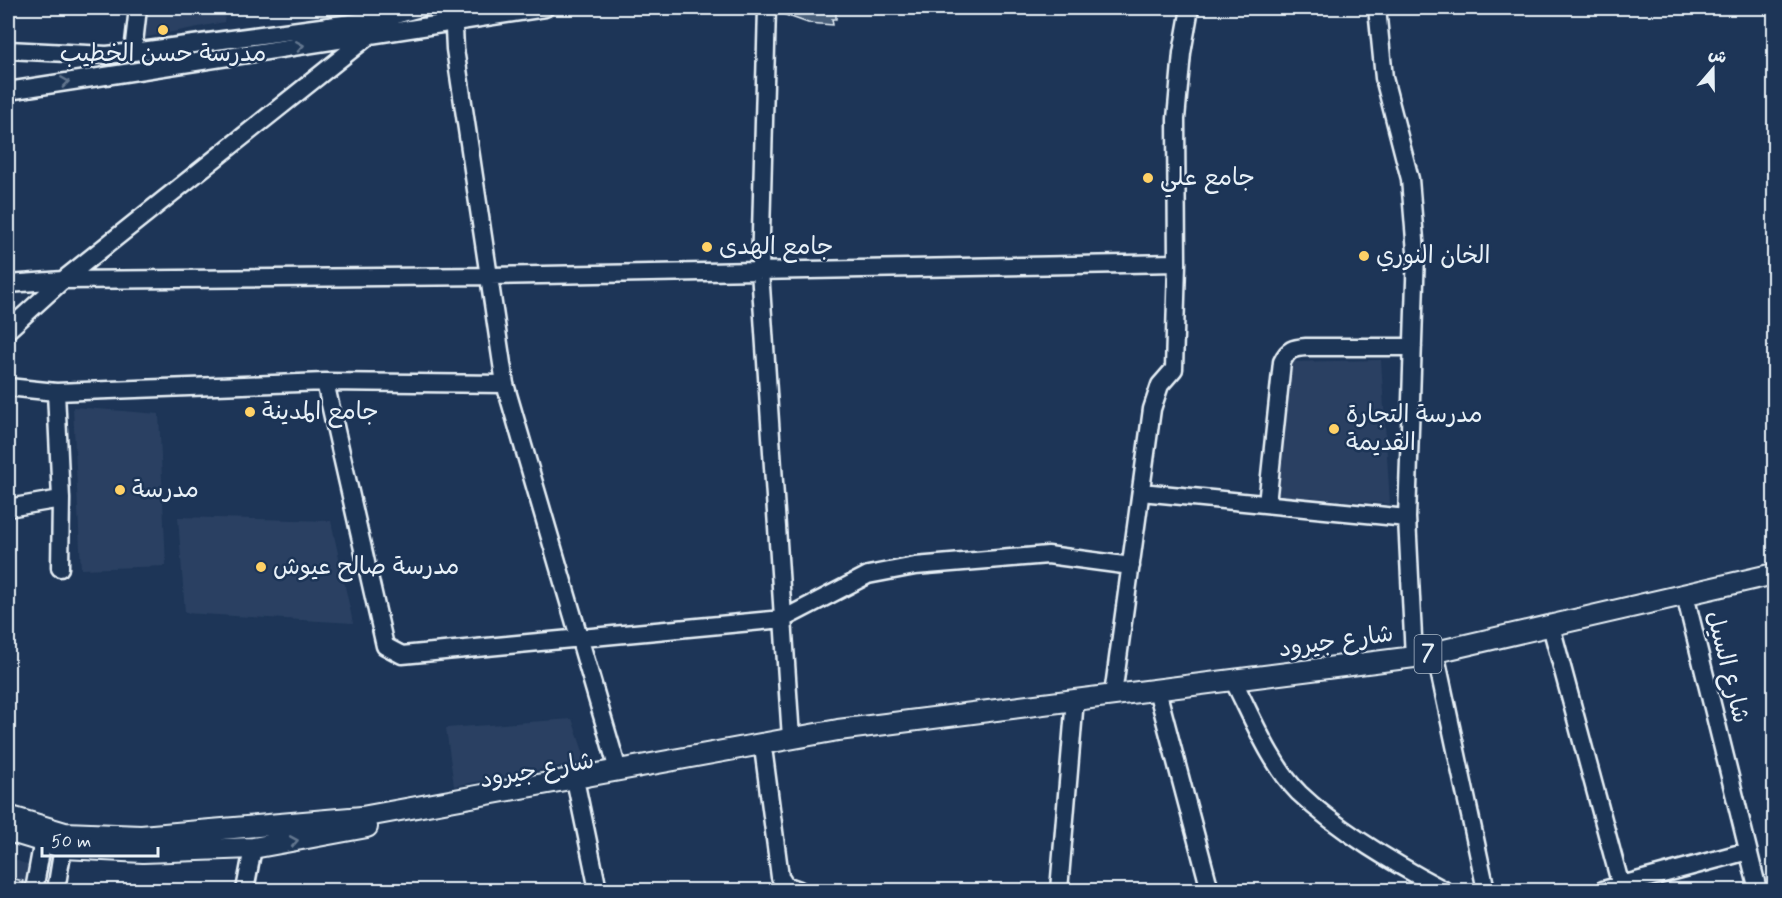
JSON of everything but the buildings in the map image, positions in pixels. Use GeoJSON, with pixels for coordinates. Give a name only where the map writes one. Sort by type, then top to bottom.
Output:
{"type":"FeatureCollection","features":[{"type":"Feature","properties":{"kind":"main road","name":"شارع جيرود"},"geometry":{"type":"LineString","coordinates":[[65,840],[141,836],[362,817],[791,738],[1075,699],[1234,682],[1414,657],[1774,574]]}},
{"type":"Feature","properties":{"kind":"main road","name":"شارع جيرود"},"geometry":{"type":"LineString","coordinates":[[8,831],[143,852],[253,848],[1075,699]]}},
{"type":"Feature","properties":{"kind":"main road","name":"شارع جيرود"},"geometry":{"type":"LineString","coordinates":[[8,816],[44,835]]}},
{"type":"Feature","properties":{"kind":"street"},"geometry":{"type":"LineString","coordinates":[[133,52],[138,8]]}},
{"type":"Feature","properties":{"kind":"street"},"geometry":{"type":"LineString","coordinates":[[8,50],[106,54],[133,52],[416,8],[412,19],[416,28]]}},
{"type":"Feature","properties":{"kind":"street"},"geometry":{"type":"LineString","coordinates":[[8,91],[416,28],[453,15],[545,8]]}},
{"type":"Feature","properties":{"kind":"street"},"geometry":{"type":"LineString","coordinates":[[767,8],[760,271],[791,738]]}},
{"type":"Feature","properties":{"kind":"street"},"geometry":{"type":"LineString","coordinates":[[1113,695],[1152,409],[1160,385],[1174,369],[1177,263],[1176,119],[1190,8]]}},
{"type":"Feature","properties":{"kind":"street"},"geometry":{"type":"LineString","coordinates":[[1377,8],[1384,78],[1410,179],[1416,252],[1407,518],[1414,657]]}},
{"type":"Feature","properties":{"kind":"street"},"geometry":{"type":"LineString","coordinates":[[453,15],[455,49],[505,384],[618,770]]}},
{"type":"Feature","properties":{"kind":"street"},"geometry":{"type":"LineString","coordinates":[[8,330],[63,280],[371,35]]}},
{"type":"Feature","properties":{"kind":"street"},"geometry":{"type":"LineString","coordinates":[[8,284],[63,280],[490,276],[1177,263]]}},
{"type":"Feature","properties":{"kind":"street"},"geometry":{"type":"LineString","coordinates":[[1267,504],[1282,362],[1286,354],[1291,349],[1306,347],[1413,347]]}},
{"type":"Feature","properties":{"kind":"street"},"geometry":{"type":"LineString","coordinates":[[8,387],[56,392],[325,382],[505,384]]}},
{"type":"Feature","properties":{"kind":"street"},"geometry":{"type":"LineString","coordinates":[[325,382],[385,646],[402,655],[783,619],[868,575],[915,566],[1048,555],[1131,566]]}},
{"type":"Feature","properties":{"kind":"street"},"geometry":{"type":"LineString","coordinates":[[56,392],[61,500],[60,568]]}},
{"type":"Feature","properties":{"kind":"street"},"geometry":{"type":"LineString","coordinates":[[1141,492],[1407,518]]}},
{"type":"Feature","properties":{"kind":"street"},"geometry":{"type":"LineString","coordinates":[[8,508],[61,500]]}},
{"type":"Feature","properties":{"kind":"street","name":"شارع السيل"},"geometry":{"type":"LineString","coordinates":[[1685,595],[1758,891]]}},
{"type":"Feature","properties":{"kind":"street"},"geometry":{"type":"LineString","coordinates":[[1551,626],[1622,889]]}},
{"type":"Feature","properties":{"kind":"street"},"geometry":{"type":"LineString","coordinates":[[1435,652],[1486,891]]}},
{"type":"Feature","properties":{"kind":"street"},"geometry":{"type":"LineString","coordinates":[[1234,682],[1267,747],[1299,792],[1347,830],[1444,891]]}},
{"type":"Feature","properties":{"kind":"street"},"geometry":{"type":"LineString","coordinates":[[1157,690],[1210,891]]}},
{"type":"Feature","properties":{"kind":"street"},"geometry":{"type":"LineString","coordinates":[[1059,891],[1075,699]]}},
{"type":"Feature","properties":{"kind":"street"},"geometry":{"type":"LineString","coordinates":[[764,755],[780,877],[785,885],[799,891]]}},
{"type":"Feature","properties":{"kind":"street"},"geometry":{"type":"LineString","coordinates":[[577,789],[598,891]]}},
{"type":"Feature","properties":{"kind":"street"},"geometry":{"type":"LineString","coordinates":[[34,891],[44,835]]}},
{"type":"Feature","properties":{"kind":"street"},"geometry":{"type":"LineString","coordinates":[[56,891],[65,840]]}},
{"type":"Feature","properties":{"kind":"street"},"geometry":{"type":"LineString","coordinates":[[245,891],[253,848]]}},
{"type":"Feature","properties":{"kind":"street"},"geometry":{"type":"LineString","coordinates":[[1603,891],[1622,889],[1748,851]]}},
{"type":"Feature","properties":{"kind":"shaded area","name":"مدرسة حسن الخطيب"},"geometry":{"type":"Polygon","coordinates":[[[148,8],[226,8],[224,22],[142,38],[148,8]]]}},
{"type":"Feature","properties":{"kind":"shaded area","name":"مدرسة التجارة القديمة"},"geometry":{"type":"Polygon","coordinates":[[[1381,360],[1390,504],[1278,495],[1290,362],[1381,360]]]}},
{"type":"Feature","properties":{"kind":"shaded area","name":"مدرسة"},"geometry":{"type":"Polygon","coordinates":[[[73,407],[159,414],[166,566],[81,569],[73,407]]]}},
{"type":"Feature","properties":{"kind":"shaded area","name":"مدرسة صالح عيوش"},"geometry":{"type":"Polygon","coordinates":[[[178,517],[331,521],[353,623],[185,613],[178,517]]]}},
{"type":"Feature","properties":{"kind":"shaded area"},"geometry":{"type":"Polygon","coordinates":[[[572,719],[586,761],[454,786],[446,728],[572,719]]]}},
{"type":"Feature","properties":{"kind":"shaded area"},"geometry":{"type":"Polygon","coordinates":[[[8,857],[33,867],[29,890],[8,890],[8,857]]]}},
{"type":"Feature","properties":{"kind":"place","name":"مدرسة حسن الخطيب"},"geometry":{"type":"Point","coordinates":[163,30]}},
{"type":"Feature","properties":{"kind":"place","name":"جامع علي"},"geometry":{"type":"Point","coordinates":[1148,178]}},
{"type":"Feature","properties":{"kind":"place","name":"جامع الهدى"},"geometry":{"type":"Point","coordinates":[707,247]}},
{"type":"Feature","properties":{"kind":"place","name":"الخان النوري"},"geometry":{"type":"Point","coordinates":[1364,256]}},
{"type":"Feature","properties":{"kind":"place","name":"جامع المدينة"},"geometry":{"type":"Point","coordinates":[250,412]}},
{"type":"Feature","properties":{"kind":"place","name":"مدرسة التجارة القديمة"},"geometry":{"type":"Point","coordinates":[1334,429]}},
{"type":"Feature","properties":{"kind":"place","name":"مدرسة"},"geometry":{"type":"Point","coordinates":[120,490]}},
{"type":"Feature","properties":{"kind":"place","name":"مدرسة صالح عيوش"},"geometry":{"type":"Point","coordinates":[261,567]}}]}
